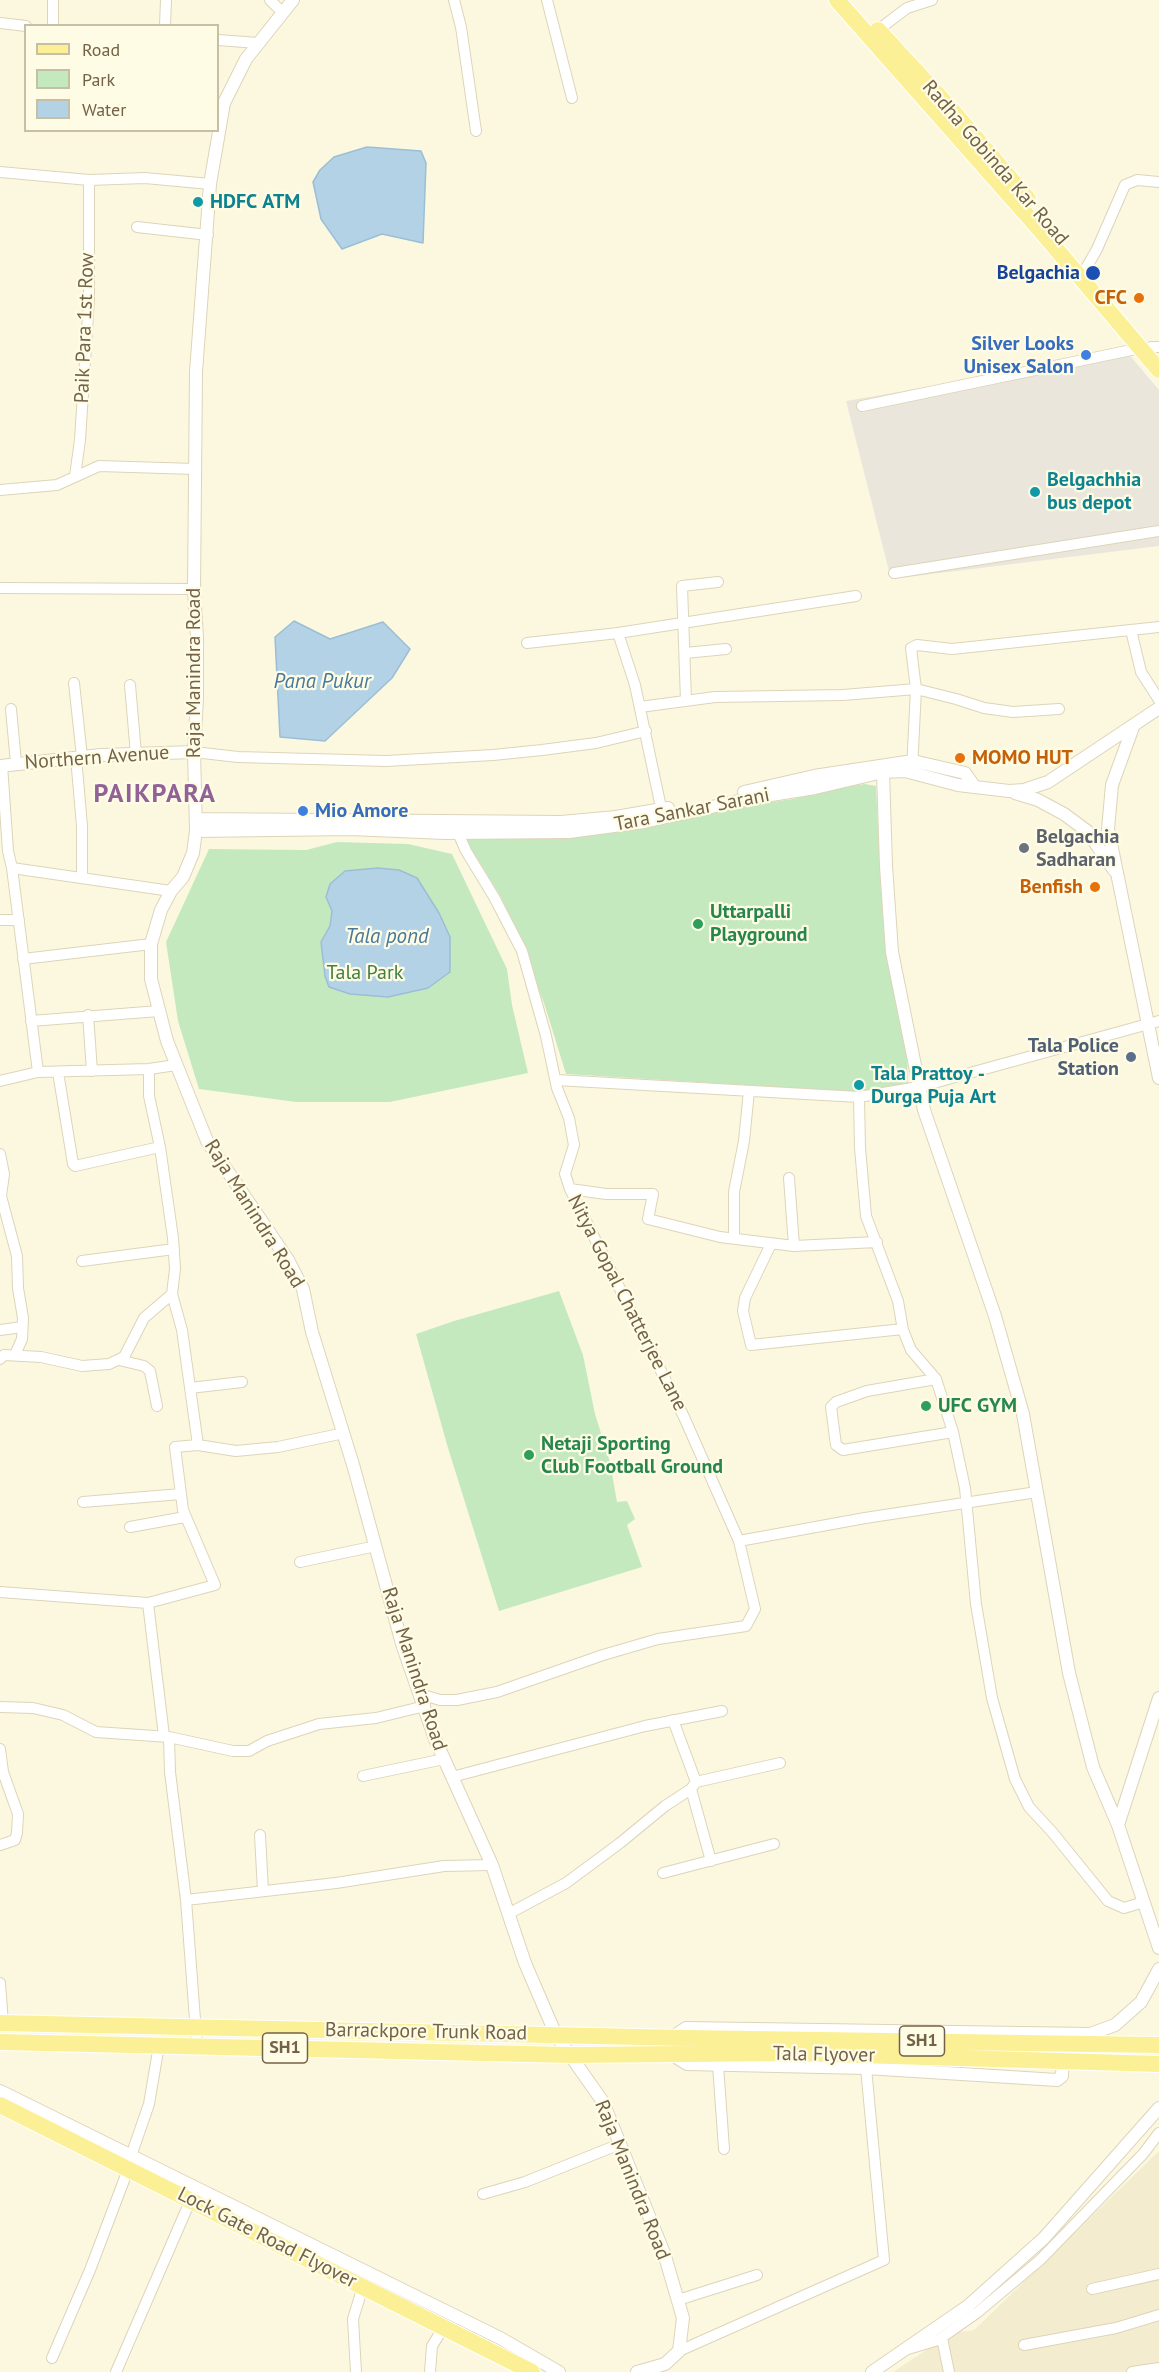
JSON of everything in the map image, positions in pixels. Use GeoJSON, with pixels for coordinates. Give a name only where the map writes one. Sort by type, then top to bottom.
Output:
{"type":"FeatureCollection","features":[{"type":"Feature","properties":{"kind":"main road"},"geometry":{"type":"LineString","coordinates":[[837,0],[1040,230],[1152,350],[1159,370]]}},
{"type":"Feature","properties":{"kind":"main road","name":"Radha Gobinda Kar Road"},"geometry":{"type":"LineString","coordinates":[[851,0],[951,109],[1083,274]]}},
{"type":"Feature","properties":{"kind":"main road","name":"Barrackpore Trunk Road"},"geometry":{"type":"LineString","coordinates":[[1,2023],[556,2035],[678,2046]]}},
{"type":"Feature","properties":{"kind":"main road","name":"Barrackpore Trunk Road"},"geometry":{"type":"LineString","coordinates":[[0,2042],[570,2055],[678,2046]]}},
{"type":"Feature","properties":{"kind":"main road","name":"Tala Flyover"},"geometry":{"type":"LineString","coordinates":[[678,2046],[1159,2045]]}},
{"type":"Feature","properties":{"kind":"main road","name":"Tala Flyover"},"geometry":{"type":"LineString","coordinates":[[678,2046],[792,2053],[1159,2064]]}},
{"type":"Feature","properties":{"kind":"main road","name":"Lock Gate Road Flyover"},"geometry":{"type":"LineString","coordinates":[[0,2105],[532,2372]]}},
{"type":"Feature","properties":{"kind":"street"},"geometry":{"type":"LineString","coordinates":[[53,0],[53,24]]}},
{"type":"Feature","properties":{"kind":"street"},"geometry":{"type":"LineString","coordinates":[[165,24],[166,0]]}},
{"type":"Feature","properties":{"kind":"street"},"geometry":{"type":"LineString","coordinates":[[270,0],[282,12]]}},
{"type":"Feature","properties":{"kind":"street","name":"Raja Manindra Road"},"geometry":{"type":"LineString","coordinates":[[293,0],[246,59],[224,104],[210,184],[196,372],[194,589],[197,638],[194,752],[196,825],[193,853],[183,877],[171,891],[161,910],[151,944],[152,979],[159,1011],[176,1065],[207,1141],[288,1260],[303,1289],[312,1332],[344,1433],[402,1644],[444,1760],[492,1864],[525,1963],[556,2035],[603,2102],[664,2253],[683,2318],[679,2351]]}},
{"type":"Feature","properties":{"kind":"street"},"geometry":{"type":"LineString","coordinates":[[454,0],[461,27],[476,131]]}},
{"type":"Feature","properties":{"kind":"street"},"geometry":{"type":"LineString","coordinates":[[547,0],[572,98]]}},
{"type":"Feature","properties":{"kind":"street"},"geometry":{"type":"LineString","coordinates":[[878,30],[902,11],[932,0]]}},
{"type":"Feature","properties":{"kind":"street"},"geometry":{"type":"LineString","coordinates":[[0,23],[24,26]]}},
{"type":"Feature","properties":{"kind":"street"},"geometry":{"type":"LineString","coordinates":[[219,40],[258,43]]}},
{"type":"Feature","properties":{"kind":"street"},"geometry":{"type":"LineString","coordinates":[[0,172],[89,180],[145,178],[210,184]]}},
{"type":"Feature","properties":{"kind":"street","name":"Paik Para 1st Row"},"geometry":{"type":"LineString","coordinates":[[75,476],[81,429],[88,310],[89,180]]}},
{"type":"Feature","properties":{"kind":"street"},"geometry":{"type":"LineString","coordinates":[[1083,274],[1101,241],[1125,185],[1137,180],[1159,182]]}},
{"type":"Feature","properties":{"kind":"street"},"geometry":{"type":"LineString","coordinates":[[137,227],[208,235]]}},
{"type":"Feature","properties":{"kind":"street"},"geometry":{"type":"LineString","coordinates":[[862,406],[1152,350]]}},
{"type":"Feature","properties":{"kind":"street"},"geometry":{"type":"LineString","coordinates":[[0,490],[57,485],[99,466],[195,469]]}},
{"type":"Feature","properties":{"kind":"street"},"geometry":{"type":"LineString","coordinates":[[894,573],[1159,531]]}},
{"type":"Feature","properties":{"kind":"street"},"geometry":{"type":"LineString","coordinates":[[687,701],[682,586],[718,582]]}},
{"type":"Feature","properties":{"kind":"street"},"geometry":{"type":"LineString","coordinates":[[0,588],[194,589]]}},
{"type":"Feature","properties":{"kind":"street"},"geometry":{"type":"LineString","coordinates":[[527,643],[618,633],[856,596]]}},
{"type":"Feature","properties":{"kind":"street"},"geometry":{"type":"LineString","coordinates":[[618,633],[635,685],[662,814],[814,776],[912,767],[916,689],[911,648],[917,645],[952,649],[1159,627]]}},
{"type":"Feature","properties":{"kind":"street"},"geometry":{"type":"LineString","coordinates":[[1131,630],[1141,672],[1159,700]]}},
{"type":"Feature","properties":{"kind":"street"},"geometry":{"type":"LineString","coordinates":[[685,653],[726,649]]}},
{"type":"Feature","properties":{"kind":"street"},"geometry":{"type":"LineString","coordinates":[[74,683],[82,826],[82,878]]}},
{"type":"Feature","properties":{"kind":"street"},"geometry":{"type":"LineString","coordinates":[[130,685],[136,754]]}},
{"type":"Feature","properties":{"kind":"street"},"geometry":{"type":"LineString","coordinates":[[640,707],[715,697],[843,695],[916,689],[984,708],[1013,712],[1059,709]]}},
{"type":"Feature","properties":{"kind":"street","name":"Tara Sankar Sarani"},"geometry":{"type":"LineString","coordinates":[[196,825],[350,829],[459,827],[569,832],[644,822],[662,814],[816,788],[912,767],[958,785],[1009,791],[1024,790],[1048,782],[1159,708]]}},
{"type":"Feature","properties":{"kind":"street"},"geometry":{"type":"LineString","coordinates":[[11,709],[16,763]]}},
{"type":"Feature","properties":{"kind":"street"},"geometry":{"type":"LineString","coordinates":[[1133,727],[1112,785],[1108,829],[1153,1023],[1159,1078]]}},
{"type":"Feature","properties":{"kind":"street"},"geometry":{"type":"LineString","coordinates":[[194,752],[238,757],[386,761],[494,755],[596,743],[646,731]]}},
{"type":"Feature","properties":{"kind":"street","name":"Northern Avenue"},"geometry":{"type":"LineString","coordinates":[[1,766],[79,757],[194,752]]}},
{"type":"Feature","properties":{"kind":"street"},"geometry":{"type":"LineString","coordinates":[[1,766],[4,851],[12,868],[38,1072]]}},
{"type":"Feature","properties":{"kind":"street"},"geometry":{"type":"LineString","coordinates":[[883,772],[892,952],[924,1110],[995,1316],[1023,1414],[1069,1673],[1093,1767],[1118,1825],[1143,1902],[1155,1921],[1159,1948]]}},
{"type":"Feature","properties":{"kind":"street"},"geometry":{"type":"LineString","coordinates":[[1009,791],[1038,800],[1064,814],[1087,831],[1118,876]]}},
{"type":"Feature","properties":{"kind":"street","name":"Nitya Gopal Chatterjee Lane"},"geometry":{"type":"LineString","coordinates":[[420,1694],[440,1700],[497,1692],[603,1655],[658,1639],[746,1626],[754,1609],[739,1541],[684,1417],[570,1189],[565,1174],[574,1145],[522,951],[494,897],[466,851],[459,827]]}},
{"type":"Feature","properties":{"kind":"street"},"geometry":{"type":"LineString","coordinates":[[12,868],[171,891]]}},
{"type":"Feature","properties":{"kind":"street"},"geometry":{"type":"LineString","coordinates":[[0,920],[19,921]]}},
{"type":"Feature","properties":{"kind":"street"},"geometry":{"type":"LineString","coordinates":[[23,959],[151,944]]}},
{"type":"Feature","properties":{"kind":"street"},"geometry":{"type":"LineString","coordinates":[[31,1021],[159,1011]]}},
{"type":"Feature","properties":{"kind":"street"},"geometry":{"type":"LineString","coordinates":[[88,1015],[92,1071]]}},
{"type":"Feature","properties":{"kind":"street"},"geometry":{"type":"LineString","coordinates":[[556,1080],[859,1097],[919,1087],[1153,1023]]}},
{"type":"Feature","properties":{"kind":"street"},"geometry":{"type":"LineString","coordinates":[[0,1081],[38,1072],[149,1069],[176,1065]]}},
{"type":"Feature","properties":{"kind":"street"},"geometry":{"type":"LineString","coordinates":[[149,1069],[150,1096],[160,1147],[174,1249],[175,1269],[172,1294],[182,1330],[198,1445]]}},
{"type":"Feature","properties":{"kind":"street"},"geometry":{"type":"LineString","coordinates":[[58,1072],[75,1166],[160,1147]]}},
{"type":"Feature","properties":{"kind":"street"},"geometry":{"type":"LineString","coordinates":[[734,1238],[734,1192],[744,1141],[749,1091]]}},
{"type":"Feature","properties":{"kind":"street"},"geometry":{"type":"LineString","coordinates":[[859,1097],[860,1148],[866,1216],[898,1301],[903,1329],[910,1350],[936,1379],[953,1432],[966,1502],[976,1604],[990,1686],[1015,1779],[1029,1807],[1108,1901],[1124,1908],[1143,1902]]}},
{"type":"Feature","properties":{"kind":"street"},"geometry":{"type":"LineString","coordinates":[[0,1154],[4,1174],[1,1196],[17,1256],[22,1338],[15,1355]]}},
{"type":"Feature","properties":{"kind":"street"},"geometry":{"type":"LineString","coordinates":[[789,1178],[794,1246]]}},
{"type":"Feature","properties":{"kind":"street"},"geometry":{"type":"LineString","coordinates":[[570,1189],[606,1194],[653,1194],[648,1219],[734,1238],[794,1246],[877,1242]]}},
{"type":"Feature","properties":{"kind":"street"},"geometry":{"type":"LineString","coordinates":[[771,1244],[745,1298],[743,1311],[751,1345],[903,1329]]}},
{"type":"Feature","properties":{"kind":"street"},"geometry":{"type":"LineString","coordinates":[[82,1261],[174,1249]]}},
{"type":"Feature","properties":{"kind":"street"},"geometry":{"type":"LineString","coordinates":[[0,1359],[4,1355],[15,1355],[41,1357],[82,1366],[109,1364],[124,1357],[144,1318],[172,1294]]}},
{"type":"Feature","properties":{"kind":"street"},"geometry":{"type":"LineString","coordinates":[[0,1330],[22,1327]]}},
{"type":"Feature","properties":{"kind":"street"},"geometry":{"type":"LineString","coordinates":[[118,1360],[144,1366],[150,1371],[157,1406]]}},
{"type":"Feature","properties":{"kind":"street"},"geometry":{"type":"LineString","coordinates":[[936,1379],[867,1391],[836,1402],[831,1407],[836,1445],[843,1450],[953,1432]]}},
{"type":"Feature","properties":{"kind":"street"},"geometry":{"type":"LineString","coordinates":[[190,1388],[242,1382]]}},
{"type":"Feature","properties":{"kind":"street"},"geometry":{"type":"LineString","coordinates":[[0,1592],[147,1603],[214,1585],[185,1517],[175,1447],[198,1445],[236,1451],[278,1447],[344,1433]]}},
{"type":"Feature","properties":{"kind":"street"},"geometry":{"type":"LineString","coordinates":[[739,1541],[865,1518],[1037,1492]]}},
{"type":"Feature","properties":{"kind":"street"},"geometry":{"type":"LineString","coordinates":[[83,1502],[181,1494]]}},
{"type":"Feature","properties":{"kind":"street"},"geometry":{"type":"LineString","coordinates":[[130,1527],[185,1517]]}},
{"type":"Feature","properties":{"kind":"street"},"geometry":{"type":"LineString","coordinates":[[300,1562],[376,1546]]}},
{"type":"Feature","properties":{"kind":"street"},"geometry":{"type":"LineString","coordinates":[[147,1603],[186,1900],[197,2046]]}},
{"type":"Feature","properties":{"kind":"street"},"geometry":{"type":"LineString","coordinates":[[1118,1825],[1159,1698]]}},
{"type":"Feature","properties":{"kind":"street"},"geometry":{"type":"LineString","coordinates":[[0,1707],[33,1708],[63,1714],[96,1732],[166,1736],[233,1751],[249,1751],[267,1741],[319,1724],[375,1718],[424,1706]]}},
{"type":"Feature","properties":{"kind":"street"},"geometry":{"type":"LineString","coordinates":[[452,1777],[673,1720],[722,1711]]}},
{"type":"Feature","properties":{"kind":"street"},"geometry":{"type":"LineString","coordinates":[[673,1720],[694,1786],[711,1861]]}},
{"type":"Feature","properties":{"kind":"street"},"geometry":{"type":"LineString","coordinates":[[0,1749],[3,1772],[18,1814],[15,1840],[0,1845]]}},
{"type":"Feature","properties":{"kind":"street"},"geometry":{"type":"LineString","coordinates":[[363,1776],[444,1760]]}},
{"type":"Feature","properties":{"kind":"street"},"geometry":{"type":"LineString","coordinates":[[508,1914],[566,1883],[694,1786],[780,1763]]}},
{"type":"Feature","properties":{"kind":"street"},"geometry":{"type":"LineString","coordinates":[[260,1835],[263,1891]]}},
{"type":"Feature","properties":{"kind":"street"},"geometry":{"type":"LineString","coordinates":[[663,1873],[774,1844]]}},
{"type":"Feature","properties":{"kind":"street"},"geometry":{"type":"LineString","coordinates":[[186,1900],[336,1883],[444,1866],[492,1864]]}},
{"type":"Feature","properties":{"kind":"street"},"geometry":{"type":"LineString","coordinates":[[1063,2034],[1062,2076],[1057,2080],[866,2068],[687,2064],[678,2046],[686,2028],[1090,2034],[1115,2025],[1141,2002],[1159,1969]]}},
{"type":"Feature","properties":{"kind":"street"},"geometry":{"type":"LineString","coordinates":[[0,1983],[1,2023]]}},
{"type":"Feature","properties":{"kind":"street"},"geometry":{"type":"LineString","coordinates":[[131,2156],[149,2104],[159,2045]]}},
{"type":"Feature","properties":{"kind":"street"},"geometry":{"type":"LineString","coordinates":[[718,2065],[724,2149]]}},
{"type":"Feature","properties":{"kind":"street"},"geometry":{"type":"LineString","coordinates":[[638,2372],[665,2364],[679,2351],[884,2260],[866,2068]]}},
{"type":"Feature","properties":{"kind":"street"},"geometry":{"type":"LineString","coordinates":[[0,2091],[500,2338],[559,2372]]}},
{"type":"Feature","properties":{"kind":"street"},"geometry":{"type":"LineString","coordinates":[[937,2335],[1044,2238],[1159,2108]]}},
{"type":"Feature","properties":{"kind":"street"},"geometry":{"type":"LineString","coordinates":[[0,2114],[519,2372]]}},
{"type":"Feature","properties":{"kind":"street"},"geometry":{"type":"LineString","coordinates":[[872,2372],[907,2349],[978,2312],[1040,2260],[1143,2154],[1159,2133]]}},
{"type":"Feature","properties":{"kind":"street"},"geometry":{"type":"LineString","coordinates":[[483,2194],[525,2182],[620,2144]]}},
{"type":"Feature","properties":{"kind":"street"},"geometry":{"type":"LineString","coordinates":[[52,2358],[90,2270],[126,2175]]}},
{"type":"Feature","properties":{"kind":"street"},"geometry":{"type":"LineString","coordinates":[[116,2372],[188,2206]]}},
{"type":"Feature","properties":{"kind":"street"},"geometry":{"type":"LineString","coordinates":[[678,2300],[757,2274]]}},
{"type":"Feature","properties":{"kind":"street"},"geometry":{"type":"LineString","coordinates":[[1092,2289],[1159,2274]]}},
{"type":"Feature","properties":{"kind":"street"},"geometry":{"type":"LineString","coordinates":[[356,2372],[353,2319],[361,2293]]}},
{"type":"Feature","properties":{"kind":"street"},"geometry":{"type":"LineString","coordinates":[[1024,2345],[1116,2328],[1159,2315]]}},
{"type":"Feature","properties":{"kind":"street"},"geometry":{"type":"LineString","coordinates":[[430,2372],[432,2346],[440,2333]]}},
{"type":"Feature","properties":{"kind":"street"},"geometry":{"type":"LineString","coordinates":[[937,2335],[949,2372]]}},
{"type":"Feature","properties":{"kind":"street"},"geometry":{"type":"LineString","coordinates":[[1132,2372],[1159,2367]]}},
{"type":"Feature","properties":{"kind":"shaded area"},"geometry":{"type":"Polygon","coordinates":[[[1127,352],[1159,390],[1159,546],[891,579],[846,401],[1127,352]]]}},
{"type":"Feature","properties":{"kind":"shaded area"},"geometry":{"type":"Polygon","coordinates":[[[1159,2151],[1159,2372],[893,2372],[952,2333],[974,2330],[1159,2151]]]}},
{"type":"Feature","properties":{"kind":"green space","name":"Uttarpalli Playground"},"geometry":{"type":"Polygon","coordinates":[[[865,784],[876,786],[881,890],[889,958],[907,1056],[908,1084],[858,1092],[566,1074],[544,1003],[501,897],[458,833],[486,832],[524,838],[793,799],[836,788],[865,784]]]}},
{"type":"Feature","properties":{"kind":"green space","name":"Tala Park"},"geometry":{"type":"Polygon","coordinates":[[[337,842],[408,844],[452,854],[507,969],[512,1005],[528,1073],[390,1102],[296,1102],[199,1089],[178,1021],[166,942],[209,849],[306,850],[337,842]]]}},
{"type":"Feature","properties":{"kind":"green space","name":"Netaji Sporting Club Football Ground"},"geometry":{"type":"Polygon","coordinates":[[[559,1291],[583,1355],[595,1414],[610,1462],[617,1502],[627,1501],[635,1519],[627,1525],[642,1567],[499,1611],[448,1448],[416,1334],[559,1291]]]}},
{"type":"Feature","properties":{"kind":"water"},"geometry":{"type":"Polygon","coordinates":[[[367,147],[421,151],[426,163],[423,243],[382,234],[342,249],[321,219],[313,182],[320,170],[334,157],[367,147]]]}},
{"type":"Feature","properties":{"kind":"water","name":"Pana Pukur"},"geometry":{"type":"Polygon","coordinates":[[[294,621],[330,639],[383,622],[410,649],[392,678],[325,741],[280,737],[275,637],[294,621]]]}},
{"type":"Feature","properties":{"kind":"water","name":"Tala pond"},"geometry":{"type":"Polygon","coordinates":[[[378,868],[399,870],[417,878],[439,913],[450,937],[450,972],[428,988],[388,997],[350,994],[329,987],[325,976],[321,942],[330,926],[332,911],[326,897],[330,884],[345,871],[378,868]]]}},
{"type":"Feature","properties":{"kind":"place","name":"HDFC ATM"},"geometry":{"type":"Point","coordinates":[198,202]}},
{"type":"Feature","properties":{"kind":"place","name":"Belgachia"},"geometry":{"type":"Point","coordinates":[1093,273]}},
{"type":"Feature","properties":{"kind":"place","name":"CFC"},"geometry":{"type":"Point","coordinates":[1139,298]}},
{"type":"Feature","properties":{"kind":"place","name":"Silver Looks Unisex Salon"},"geometry":{"type":"Point","coordinates":[1086,355]}},
{"type":"Feature","properties":{"kind":"place","name":"Belgachhia bus depot"},"geometry":{"type":"Point","coordinates":[1035,492]}},
{"type":"Feature","properties":{"kind":"place","name":"MOMO HUT"},"geometry":{"type":"Point","coordinates":[960,758]}},
{"type":"Feature","properties":{"kind":"place","name":"Mio Amore"},"geometry":{"type":"Point","coordinates":[303,811]}},
{"type":"Feature","properties":{"kind":"place","name":"Belgachia Sadharan"},"geometry":{"type":"Point","coordinates":[1024,848]}},
{"type":"Feature","properties":{"kind":"place","name":"Benfish"},"geometry":{"type":"Point","coordinates":[1095,887]}},
{"type":"Feature","properties":{"kind":"place","name":"Uttarpalli Playground"},"geometry":{"type":"Point","coordinates":[698,924]}},
{"type":"Feature","properties":{"kind":"place","name":"Tala Police Station"},"geometry":{"type":"Point","coordinates":[1131,1057]}},
{"type":"Feature","properties":{"kind":"place","name":"Tala Prattoy - Durga Puja Art"},"geometry":{"type":"Point","coordinates":[859,1085]}},
{"type":"Feature","properties":{"kind":"place","name":"UFC GYM"},"geometry":{"type":"Point","coordinates":[926,1406]}},
{"type":"Feature","properties":{"kind":"place","name":"Netaji Sporting Club Football Ground"},"geometry":{"type":"Point","coordinates":[529,1455]}},
{"type":"Feature","properties":{"kind":"district","name":"PAIKPARA"},"geometry":{"type":"Point","coordinates":[155,795]}}]}
